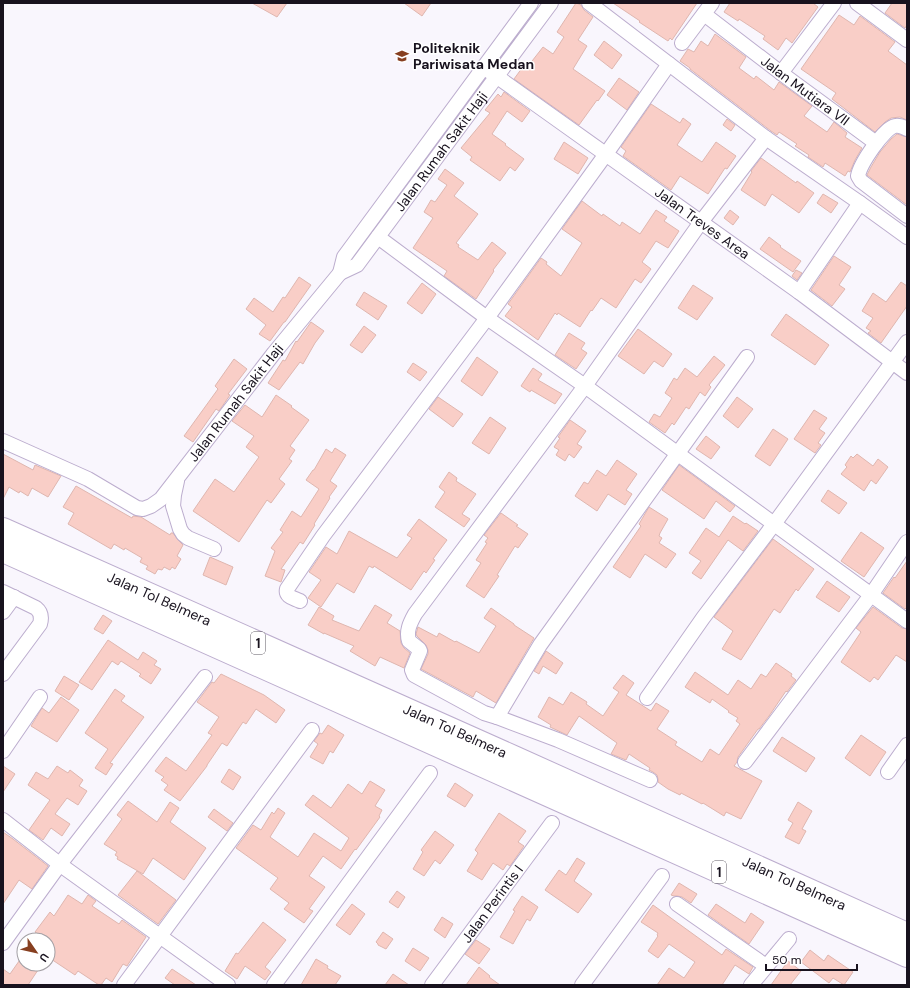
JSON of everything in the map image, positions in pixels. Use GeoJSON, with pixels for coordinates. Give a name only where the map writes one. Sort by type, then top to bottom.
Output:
{"type":"FeatureCollection","features":[{"type":"Feature","properties":{"kind":"highway","name":"Jalan Tol Belmera"},"geometry":{"type":"LineString","coordinates":[[3,529],[907,934]]}},
{"type":"Feature","properties":{"kind":"highway","name":"Jalan Tol Belmera"},"geometry":{"type":"LineString","coordinates":[[3,551],[907,956]]}},
{"type":"Feature","properties":{"kind":"street","name":"Jalan Rumah Sakit Haji"},"geometry":{"type":"LineString","coordinates":[[340,273],[344,257],[531,3]]}},
{"type":"Feature","properties":{"kind":"street","name":"Jalan Rumah Sakit Haji"},"geometry":{"type":"LineString","coordinates":[[3,441],[88,479],[137,508],[143,509],[151,506],[161,499],[274,353],[340,273],[357,265],[551,3]]}},
{"type":"Feature","properties":{"kind":"street"},"geometry":{"type":"LineString","coordinates":[[590,3],[766,138],[907,237]]}},
{"type":"Feature","properties":{"kind":"street"},"geometry":{"type":"LineString","coordinates":[[781,73],[834,3]]}},
{"type":"Feature","properties":{"kind":"street"},"geometry":{"type":"LineString","coordinates":[[857,3],[907,40]]}},
{"type":"Feature","properties":{"kind":"street"},"geometry":{"type":"LineString","coordinates":[[682,43],[708,8]]}},
{"type":"Feature","properties":{"kind":"street","name":"Jalan Mutiara VII"},"geometry":{"type":"LineString","coordinates":[[708,8],[781,73],[876,143]]}},
{"type":"Feature","properties":{"kind":"street"},"geometry":{"type":"LineString","coordinates":[[300,601],[288,595],[286,592],[287,589],[323,536],[487,318],[606,154],[669,64]]}},
{"type":"Feature","properties":{"kind":"street","name":"Jalan Treves Area"},"geometry":{"type":"LineString","coordinates":[[484,66],[799,292],[907,373]]}},
{"type":"Feature","properties":{"kind":"street"},"geometry":{"type":"LineString","coordinates":[[455,106],[468,115]]}},
{"type":"Feature","properties":{"kind":"street"},"geometry":{"type":"LineString","coordinates":[[907,129],[897,125],[890,128],[876,143],[860,169],[858,176],[861,181],[907,216]]}},
{"type":"Feature","properties":{"kind":"street"},"geometry":{"type":"LineString","coordinates":[[650,780],[558,740],[484,713],[414,675],[412,673],[413,667],[420,651],[408,641],[407,633],[415,614],[585,386],[701,222],[766,138]]}},
{"type":"Feature","properties":{"kind":"street"},"geometry":{"type":"LineString","coordinates":[[799,292],[860,203]]}},
{"type":"Feature","properties":{"kind":"street"},"geometry":{"type":"LineString","coordinates":[[378,237],[487,318],[585,386],[907,621]]}},
{"type":"Feature","properties":{"kind":"street"},"geometry":{"type":"LineString","coordinates":[[647,698],[907,342]]}},
{"type":"Feature","properties":{"kind":"street"},"geometry":{"type":"LineString","coordinates":[[497,717],[540,645],[748,357]]}},
{"type":"Feature","properties":{"kind":"street"},"geometry":{"type":"LineString","coordinates":[[178,478],[173,506],[180,529],[188,538],[214,549]]}},
{"type":"Feature","properties":{"kind":"street"},"geometry":{"type":"LineString","coordinates":[[745,762],[871,595],[907,542]]}},
{"type":"Feature","properties":{"kind":"street"},"geometry":{"type":"LineString","coordinates":[[3,612],[9,595],[36,608],[41,615],[40,624],[3,674]]}},
{"type":"Feature","properties":{"kind":"street"},"geometry":{"type":"LineString","coordinates":[[3,944],[60,864],[205,676]]}},
{"type":"Feature","properties":{"kind":"street"},"geometry":{"type":"LineString","coordinates":[[3,751],[40,697]]}},
{"type":"Feature","properties":{"kind":"street"},"geometry":{"type":"LineString","coordinates":[[124,985],[312,730]]}},
{"type":"Feature","properties":{"kind":"street"},"geometry":{"type":"LineString","coordinates":[[888,772],[907,746]]}},
{"type":"Feature","properties":{"kind":"street"},"geometry":{"type":"LineString","coordinates":[[274,985],[430,773]]}},
{"type":"Feature","properties":{"kind":"street"},"geometry":{"type":"LineString","coordinates":[[3,820],[159,937],[228,985]]}},
{"type":"Feature","properties":{"kind":"street","name":"Jalan Perintis I"},"geometry":{"type":"LineString","coordinates":[[432,985],[552,823]]}},
{"type":"Feature","properties":{"kind":"street"},"geometry":{"type":"LineString","coordinates":[[582,985],[662,876]]}},
{"type":"Feature","properties":{"kind":"street"},"geometry":{"type":"LineString","coordinates":[[677,904],[766,966]]}},
{"type":"Feature","properties":{"kind":"street"},"geometry":{"type":"LineString","coordinates":[[751,985],[789,939]]}},
{"type":"Feature","properties":{"kind":"building"},"geometry":{"type":"Polygon","coordinates":[[[252,3],[287,3],[277,17],[252,3]]]}},
{"type":"Feature","properties":{"kind":"building"},"geometry":{"type":"Polygon","coordinates":[[[404,3],[431,3],[422,16],[404,3]]]}},
{"type":"Feature","properties":{"kind":"building"},"geometry":{"type":"Polygon","coordinates":[[[576,3],[581,5],[584,10],[593,17],[578,40],[587,46],[573,69],[605,91],[579,125],[514,79],[522,68],[525,70],[543,47],[553,54],[564,37],[557,32],[576,3]]]}},
{"type":"Feature","properties":{"kind":"building"},"geometry":{"type":"Polygon","coordinates":[[[613,3],[697,3],[672,40],[670,38],[668,41],[613,3]]]}},
{"type":"Feature","properties":{"kind":"building"},"geometry":{"type":"Polygon","coordinates":[[[730,3],[813,3],[818,7],[792,43],[786,38],[778,50],[763,39],[765,36],[739,19],[738,21],[724,12],[730,3]]]}},
{"type":"Feature","properties":{"kind":"building"},"geometry":{"type":"Polygon","coordinates":[[[892,3],[907,3],[907,25],[905,28],[885,13],[892,3]]]}},
{"type":"Feature","properties":{"kind":"building"},"geometry":{"type":"Polygon","coordinates":[[[839,15],[854,25],[860,16],[895,42],[888,51],[907,65],[907,120],[900,117],[891,118],[875,132],[832,99],[836,93],[801,69],[839,15]]]}},
{"type":"Feature","properties":{"kind":"building"},"geometry":{"type":"Polygon","coordinates":[[[715,34],[746,57],[739,68],[754,79],[756,76],[774,90],[779,82],[812,106],[804,116],[827,132],[834,122],[847,133],[845,137],[862,148],[850,172],[848,171],[845,176],[825,163],[823,167],[795,146],[797,144],[779,132],[777,135],[771,131],[680,61],[688,49],[694,52],[701,41],[708,46],[715,34]]]}},
{"type":"Feature","properties":{"kind":"building"},"geometry":{"type":"Polygon","coordinates":[[[604,41],[622,55],[612,69],[594,55],[604,41]]]}},
{"type":"Feature","properties":{"kind":"building"},"geometry":{"type":"Polygon","coordinates":[[[619,78],[639,92],[627,110],[607,95],[619,78]]]}},
{"type":"Feature","properties":{"kind":"building"},"geometry":{"type":"Polygon","coordinates":[[[504,92],[530,111],[522,122],[507,111],[492,134],[524,159],[515,171],[510,167],[500,181],[470,160],[472,157],[461,148],[490,113],[485,110],[498,94],[501,97],[504,92]]]}},
{"type":"Feature","properties":{"kind":"building"},"geometry":{"type":"Polygon","coordinates":[[[651,104],[680,123],[683,118],[691,124],[677,145],[702,162],[716,142],[736,156],[727,169],[725,168],[708,194],[680,176],[671,190],[623,156],[626,151],[621,147],[651,104]]]}},
{"type":"Feature","properties":{"kind":"building"},"geometry":{"type":"Polygon","coordinates":[[[727,119],[735,125],[731,131],[723,125],[727,119]]]}},
{"type":"Feature","properties":{"kind":"building"},"geometry":{"type":"Polygon","coordinates":[[[897,134],[907,137],[907,205],[867,175],[880,152],[897,134]]]}},
{"type":"Feature","properties":{"kind":"building"},"geometry":{"type":"Polygon","coordinates":[[[564,142],[588,158],[578,174],[554,159],[564,142]]]}},
{"type":"Feature","properties":{"kind":"building"},"geometry":{"type":"Polygon","coordinates":[[[761,158],[796,183],[797,181],[814,193],[799,213],[772,194],[765,206],[741,190],[752,172],[751,171],[761,158]]]}},
{"type":"Feature","properties":{"kind":"building"},"geometry":{"type":"Polygon","coordinates":[[[445,169],[464,183],[454,196],[478,214],[456,243],[459,245],[458,247],[478,260],[492,242],[506,253],[493,270],[494,271],[476,299],[444,276],[447,271],[413,248],[433,218],[424,212],[431,200],[435,202],[447,185],[438,179],[445,169]]]}},
{"type":"Feature","properties":{"kind":"building"},"geometry":{"type":"Polygon","coordinates":[[[823,194],[838,203],[831,213],[817,203],[823,194]]]}},
{"type":"Feature","properties":{"kind":"building"},"geometry":{"type":"Polygon","coordinates":[[[582,201],[602,216],[603,214],[620,226],[622,222],[640,234],[656,210],[667,217],[664,221],[679,231],[668,248],[656,241],[642,262],[651,269],[641,283],[635,279],[616,308],[601,298],[580,327],[558,313],[557,315],[555,313],[538,340],[505,316],[512,307],[508,304],[541,258],[561,276],[582,243],[562,229],[582,201]]]}},
{"type":"Feature","properties":{"kind":"building"},"geometry":{"type":"Polygon","coordinates":[[[730,210],[739,217],[733,225],[724,218],[730,210]]]}},
{"type":"Feature","properties":{"kind":"building"},"geometry":{"type":"Polygon","coordinates":[[[769,237],[781,246],[780,247],[801,261],[793,272],[760,249],[769,237]]]}},
{"type":"Feature","properties":{"kind":"building"},"geometry":{"type":"Polygon","coordinates":[[[834,256],[851,267],[839,285],[845,289],[832,306],[811,290],[834,256]]]}},
{"type":"Feature","properties":{"kind":"building"},"geometry":{"type":"Polygon","coordinates":[[[796,270],[802,273],[797,280],[792,276],[796,270]]]}},
{"type":"Feature","properties":{"kind":"building"},"geometry":{"type":"Polygon","coordinates":[[[299,277],[311,285],[270,341],[259,334],[266,325],[246,309],[254,298],[273,312],[283,297],[285,298],[299,277]]]}},
{"type":"Feature","properties":{"kind":"building"},"geometry":{"type":"Polygon","coordinates":[[[901,282],[907,286],[907,306],[881,343],[868,333],[871,331],[866,328],[873,318],[862,311],[873,293],[886,302],[901,282]]]}},
{"type":"Feature","properties":{"kind":"building"},"geometry":{"type":"Polygon","coordinates":[[[422,283],[436,294],[422,314],[407,303],[422,283]]]}},
{"type":"Feature","properties":{"kind":"building"},"geometry":{"type":"Polygon","coordinates":[[[693,285],[713,298],[697,320],[678,308],[693,285]]]}},
{"type":"Feature","properties":{"kind":"building"},"geometry":{"type":"Polygon","coordinates":[[[364,292],[387,306],[378,320],[356,305],[364,292]]]}},
{"type":"Feature","properties":{"kind":"building"},"geometry":{"type":"Polygon","coordinates":[[[786,314],[829,345],[815,365],[771,335],[786,314]]]}},
{"type":"Feature","properties":{"kind":"building"},"geometry":{"type":"Polygon","coordinates":[[[311,322],[324,331],[303,364],[300,362],[279,390],[268,383],[283,360],[285,361],[296,341],[297,342],[311,322]]]}},
{"type":"Feature","properties":{"kind":"building"},"geometry":{"type":"Polygon","coordinates":[[[364,326],[376,335],[362,353],[350,345],[364,326]]]}},
{"type":"Feature","properties":{"kind":"building"},"geometry":{"type":"Polygon","coordinates":[[[638,329],[672,354],[663,367],[654,361],[644,374],[618,356],[638,329]]]}},
{"type":"Feature","properties":{"kind":"building"},"geometry":{"type":"Polygon","coordinates":[[[569,333],[585,343],[581,349],[587,353],[576,369],[555,355],[569,333]]]}},
{"type":"Feature","properties":{"kind":"building"},"geometry":{"type":"Polygon","coordinates":[[[714,356],[725,365],[709,385],[711,387],[705,396],[700,392],[689,409],[686,407],[674,425],[672,423],[665,433],[649,422],[654,414],[660,417],[672,398],[665,393],[674,378],[677,380],[685,368],[697,377],[714,356]]]}},
{"type":"Feature","properties":{"kind":"building"},"geometry":{"type":"Polygon","coordinates":[[[477,357],[498,372],[482,396],[461,381],[477,357]]]}},
{"type":"Feature","properties":{"kind":"building"},"geometry":{"type":"Polygon","coordinates":[[[234,359],[247,369],[228,394],[230,395],[219,411],[216,409],[193,442],[184,436],[218,389],[215,386],[234,359]]]}},
{"type":"Feature","properties":{"kind":"building"},"geometry":{"type":"Polygon","coordinates":[[[413,363],[427,372],[420,381],[407,372],[413,363]]]}},
{"type":"Feature","properties":{"kind":"building"},"geometry":{"type":"Polygon","coordinates":[[[533,368],[542,374],[538,380],[562,394],[555,404],[521,386],[533,368]]]}},
{"type":"Feature","properties":{"kind":"building"},"geometry":{"type":"Polygon","coordinates":[[[276,395],[309,420],[290,446],[295,450],[289,459],[292,461],[279,479],[285,484],[271,503],[267,500],[239,542],[193,511],[215,479],[234,492],[259,457],[246,447],[254,436],[232,421],[245,405],[262,417],[276,395]]]}},
{"type":"Feature","properties":{"kind":"building"},"geometry":{"type":"Polygon","coordinates":[[[438,397],[463,414],[453,427],[429,409],[438,397]]]}},
{"type":"Feature","properties":{"kind":"building"},"geometry":{"type":"Polygon","coordinates":[[[737,397],[753,409],[738,428],[723,416],[737,397]]]}},
{"type":"Feature","properties":{"kind":"building"},"geometry":{"type":"Polygon","coordinates":[[[814,410],[827,418],[819,429],[825,433],[818,443],[821,445],[815,453],[794,439],[814,410]]]}},
{"type":"Feature","properties":{"kind":"building"},"geometry":{"type":"Polygon","coordinates":[[[490,417],[506,428],[489,454],[472,443],[490,417]]]}},
{"type":"Feature","properties":{"kind":"building"},"geometry":{"type":"Polygon","coordinates":[[[570,420],[586,431],[577,444],[582,447],[574,458],[569,454],[565,461],[556,455],[559,450],[554,447],[560,438],[558,437],[570,420]]]}},
{"type":"Feature","properties":{"kind":"building"},"geometry":{"type":"Polygon","coordinates":[[[773,429],[788,439],[770,466],[755,456],[773,429]]]}},
{"type":"Feature","properties":{"kind":"building"},"geometry":{"type":"Polygon","coordinates":[[[706,436],[720,447],[711,459],[696,449],[706,436]]]}},
{"type":"Feature","properties":{"kind":"building"},"geometry":{"type":"Polygon","coordinates":[[[335,448],[346,455],[330,481],[337,486],[329,497],[330,498],[303,544],[300,542],[281,569],[285,570],[281,582],[265,576],[275,551],[271,548],[283,532],[280,530],[292,511],[301,517],[319,489],[306,480],[314,470],[326,449],[332,453],[335,448]]]}},
{"type":"Feature","properties":{"kind":"building"},"geometry":{"type":"Polygon","coordinates":[[[3,454],[33,470],[35,465],[61,476],[48,497],[32,488],[28,496],[9,487],[3,499],[3,454]]]}},
{"type":"Feature","properties":{"kind":"building"},"geometry":{"type":"Polygon","coordinates":[[[857,454],[873,466],[878,459],[888,467],[876,484],[871,480],[864,491],[841,474],[847,467],[845,465],[851,456],[853,458],[857,454]]]}},
{"type":"Feature","properties":{"kind":"building"},"geometry":{"type":"Polygon","coordinates":[[[617,460],[637,474],[626,490],[632,494],[625,505],[608,494],[597,511],[575,496],[584,482],[588,484],[597,470],[606,476],[617,460]]]}},
{"type":"Feature","properties":{"kind":"building"},"geometry":{"type":"Polygon","coordinates":[[[679,465],[735,506],[730,512],[716,501],[704,519],[662,490],[679,465]]]}},
{"type":"Feature","properties":{"kind":"building"},"geometry":{"type":"Polygon","coordinates":[[[449,472],[457,478],[456,481],[476,494],[462,514],[470,519],[464,527],[435,507],[445,492],[439,487],[449,472]]]}},
{"type":"Feature","properties":{"kind":"building"},"geometry":{"type":"Polygon","coordinates":[[[76,486],[132,518],[133,516],[141,517],[170,535],[173,533],[183,545],[177,556],[181,559],[175,569],[172,567],[170,570],[164,567],[162,570],[158,569],[155,574],[146,569],[148,566],[140,562],[142,558],[125,548],[124,550],[114,544],[111,549],[68,524],[74,513],[63,507],[76,486]]]}},
{"type":"Feature","properties":{"kind":"building"},"geometry":{"type":"Polygon","coordinates":[[[828,490],[847,503],[839,514],[821,501],[828,490]]]}},
{"type":"Feature","properties":{"kind":"building"},"geometry":{"type":"Polygon","coordinates":[[[649,507],[668,519],[660,533],[659,536],[662,538],[659,543],[676,554],[666,568],[645,554],[630,578],[613,567],[641,526],[639,524],[649,507]]]}},
{"type":"Feature","properties":{"kind":"building"},"geometry":{"type":"Polygon","coordinates":[[[501,513],[528,534],[518,548],[515,546],[497,575],[499,576],[484,598],[466,586],[481,563],[476,560],[487,543],[485,542],[488,538],[484,535],[501,513]]]}},
{"type":"Feature","properties":{"kind":"building"},"geometry":{"type":"Polygon","coordinates":[[[733,516],[758,531],[743,551],[728,540],[701,579],[692,573],[701,561],[689,553],[706,528],[719,537],[733,516]]]}},
{"type":"Feature","properties":{"kind":"building"},"geometry":{"type":"Polygon","coordinates":[[[419,519],[447,540],[433,559],[435,560],[426,573],[424,571],[411,590],[374,566],[373,568],[369,566],[354,593],[337,583],[321,607],[308,598],[321,580],[309,572],[326,547],[337,554],[349,531],[397,558],[412,538],[407,535],[419,519]]]}},
{"type":"Feature","properties":{"kind":"building"},"geometry":{"type":"Polygon","coordinates":[[[861,532],[884,548],[864,577],[841,561],[861,532]]]}},
{"type":"Feature","properties":{"kind":"building"},"geometry":{"type":"Polygon","coordinates":[[[773,539],[814,569],[798,591],[796,589],[780,613],[774,609],[741,660],[722,649],[733,631],[714,617],[773,539]]]}},
{"type":"Feature","properties":{"kind":"building"},"geometry":{"type":"Polygon","coordinates":[[[210,557],[233,567],[226,585],[203,575],[210,557]]]}},
{"type":"Feature","properties":{"kind":"building"},"geometry":{"type":"Polygon","coordinates":[[[907,561],[907,607],[905,609],[883,593],[907,561]]]}},
{"type":"Feature","properties":{"kind":"building"},"geometry":{"type":"Polygon","coordinates":[[[827,581],[850,597],[839,612],[816,597],[827,581]]]}},
{"type":"Feature","properties":{"kind":"building"},"geometry":{"type":"Polygon","coordinates":[[[375,605],[392,615],[387,623],[400,631],[401,643],[410,653],[404,668],[380,657],[375,666],[350,651],[354,646],[324,634],[308,625],[319,607],[334,616],[332,620],[359,631],[375,605]]]}},
{"type":"Feature","properties":{"kind":"building"},"geometry":{"type":"Polygon","coordinates":[[[873,607],[902,628],[907,629],[907,662],[896,655],[878,680],[874,677],[870,682],[841,662],[861,632],[856,628],[873,607]]]}},
{"type":"Feature","properties":{"kind":"building"},"geometry":{"type":"Polygon","coordinates":[[[491,608],[534,638],[496,703],[476,691],[473,697],[421,669],[428,654],[428,650],[426,645],[416,634],[418,627],[437,637],[439,633],[479,653],[496,626],[484,618],[491,608]]]}},
{"type":"Feature","properties":{"kind":"building"},"geometry":{"type":"Polygon","coordinates":[[[103,615],[112,621],[103,634],[94,629],[103,615]]]}},
{"type":"Feature","properties":{"kind":"building"},"geometry":{"type":"Polygon","coordinates":[[[108,640],[138,660],[143,652],[157,661],[154,665],[161,669],[151,684],[139,676],[141,674],[121,661],[118,665],[112,661],[92,690],[79,682],[108,640]]]}},
{"type":"Feature","properties":{"kind":"building"},"geometry":{"type":"Polygon","coordinates":[[[546,651],[563,663],[556,674],[543,666],[539,674],[534,671],[546,651]]]}},
{"type":"Feature","properties":{"kind":"building"},"geometry":{"type":"Polygon","coordinates":[[[776,663],[792,674],[791,676],[796,680],[758,729],[738,757],[734,766],[762,781],[741,819],[726,812],[724,816],[703,803],[702,804],[681,793],[680,795],[668,789],[658,782],[657,775],[649,770],[650,768],[629,754],[626,760],[611,754],[617,743],[579,716],[567,735],[550,727],[551,725],[538,717],[549,697],[563,705],[571,692],[587,702],[586,704],[603,716],[619,692],[613,688],[623,675],[634,683],[626,695],[651,711],[656,703],[669,711],[657,729],[677,742],[675,745],[702,762],[710,749],[719,755],[740,724],[736,721],[738,718],[712,699],[710,703],[685,687],[695,672],[728,695],[738,680],[751,689],[761,674],[766,677],[776,663]]]}},
{"type":"Feature","properties":{"kind":"building"},"geometry":{"type":"Polygon","coordinates":[[[221,674],[264,695],[285,710],[276,723],[256,709],[246,724],[243,722],[227,746],[222,743],[207,766],[180,801],[164,790],[168,785],[161,780],[164,777],[155,771],[166,757],[186,771],[212,735],[208,733],[219,717],[197,702],[212,682],[214,683],[221,674]]]}},
{"type":"Feature","properties":{"kind":"building"},"geometry":{"type":"Polygon","coordinates":[[[64,676],[79,685],[69,700],[55,691],[64,676]]]}},
{"type":"Feature","properties":{"kind":"building"},"geometry":{"type":"Polygon","coordinates":[[[115,689],[125,696],[121,701],[144,717],[110,763],[113,764],[106,775],[95,768],[108,749],[85,733],[115,689]]]}},
{"type":"Feature","properties":{"kind":"building"},"geometry":{"type":"Polygon","coordinates":[[[61,697],[79,710],[57,742],[31,726],[42,708],[49,713],[61,697]]]}},
{"type":"Feature","properties":{"kind":"building"},"geometry":{"type":"Polygon","coordinates":[[[328,725],[344,735],[333,753],[330,751],[323,764],[310,757],[318,744],[314,741],[320,733],[322,734],[328,725]]]}},
{"type":"Feature","properties":{"kind":"building"},"geometry":{"type":"Polygon","coordinates":[[[861,735],[886,752],[870,776],[845,758],[861,735]]]}},
{"type":"Feature","properties":{"kind":"building"},"geometry":{"type":"Polygon","coordinates":[[[782,737],[815,758],[806,772],[773,751],[782,737]]]}},
{"type":"Feature","properties":{"kind":"building"},"geometry":{"type":"Polygon","coordinates":[[[3,766],[15,774],[3,792],[3,766]]]}},
{"type":"Feature","properties":{"kind":"building"},"geometry":{"type":"Polygon","coordinates":[[[57,766],[68,773],[70,770],[83,780],[79,786],[87,791],[78,805],[67,798],[55,814],[70,824],[62,836],[51,828],[43,840],[29,830],[50,800],[28,785],[36,772],[48,779],[57,766]]]}},
{"type":"Feature","properties":{"kind":"building"},"geometry":{"type":"Polygon","coordinates":[[[229,769],[241,777],[233,790],[221,782],[229,769]]]}},
{"type":"Feature","properties":{"kind":"building"},"geometry":{"type":"Polygon","coordinates":[[[370,781],[385,790],[375,806],[382,810],[379,816],[380,817],[341,869],[323,856],[309,876],[325,887],[309,909],[313,911],[304,923],[284,909],[289,903],[270,889],[278,878],[236,848],[253,825],[261,830],[272,812],[274,814],[278,808],[285,813],[270,837],[298,857],[314,833],[341,851],[349,838],[305,805],[313,795],[331,808],[348,784],[362,794],[370,781]]]}},
{"type":"Feature","properties":{"kind":"building"},"geometry":{"type":"Polygon","coordinates":[[[455,783],[473,795],[465,807],[447,796],[455,783]]]}},
{"type":"Feature","properties":{"kind":"building"},"geometry":{"type":"Polygon","coordinates":[[[128,801],[157,822],[170,802],[179,808],[170,822],[206,848],[184,880],[153,858],[143,874],[117,859],[118,857],[115,855],[117,852],[104,844],[122,819],[117,815],[128,801]]]}},
{"type":"Feature","properties":{"kind":"building"},"geometry":{"type":"Polygon","coordinates":[[[798,802],[812,811],[802,829],[806,831],[799,844],[785,837],[793,823],[788,820],[798,802]]]}},
{"type":"Feature","properties":{"kind":"building"},"geometry":{"type":"Polygon","coordinates":[[[214,809],[233,823],[227,831],[208,817],[214,809]]]}},
{"type":"Feature","properties":{"kind":"building"},"geometry":{"type":"Polygon","coordinates":[[[499,813],[526,831],[518,842],[524,846],[510,866],[507,864],[503,870],[493,863],[482,880],[467,871],[478,853],[475,850],[499,813]]]}},
{"type":"Feature","properties":{"kind":"building"},"geometry":{"type":"Polygon","coordinates":[[[435,831],[454,845],[440,864],[435,860],[424,876],[413,869],[423,852],[421,850],[435,831]]]}},
{"type":"Feature","properties":{"kind":"building"},"geometry":{"type":"Polygon","coordinates":[[[3,832],[48,866],[32,889],[19,880],[3,904],[3,832]]]}},
{"type":"Feature","properties":{"kind":"building"},"geometry":{"type":"Polygon","coordinates":[[[577,858],[585,863],[574,881],[592,894],[578,913],[545,890],[559,870],[566,875],[577,858]]]}},
{"type":"Feature","properties":{"kind":"building"},"geometry":{"type":"Polygon","coordinates":[[[137,871],[176,900],[158,924],[118,895],[137,871]]]}},
{"type":"Feature","properties":{"kind":"building"},"geometry":{"type":"Polygon","coordinates":[[[679,883],[697,894],[691,903],[682,897],[671,895],[679,883]]]}},
{"type":"Feature","properties":{"kind":"building"},"geometry":{"type":"Polygon","coordinates":[[[397,891],[405,897],[398,908],[389,902],[397,891]]]}},
{"type":"Feature","properties":{"kind":"building"},"geometry":{"type":"Polygon","coordinates":[[[68,895],[82,904],[88,895],[96,901],[92,906],[119,924],[122,920],[146,937],[127,966],[123,964],[112,982],[106,978],[101,985],[99,985],[78,971],[75,975],[56,962],[56,932],[35,932],[50,912],[54,916],[68,895]]]}},
{"type":"Feature","properties":{"kind":"building"},"geometry":{"type":"Polygon","coordinates":[[[522,896],[538,907],[530,921],[527,919],[513,944],[500,937],[515,911],[513,910],[522,896]]]}},
{"type":"Feature","properties":{"kind":"building"},"geometry":{"type":"Polygon","coordinates":[[[352,904],[365,914],[350,935],[336,925],[352,904]]]}},
{"type":"Feature","properties":{"kind":"building"},"geometry":{"type":"Polygon","coordinates":[[[716,904],[745,923],[751,913],[764,922],[749,944],[708,915],[716,904]]]}},
{"type":"Feature","properties":{"kind":"building"},"geometry":{"type":"Polygon","coordinates":[[[653,905],[722,955],[726,949],[753,967],[749,974],[735,965],[722,985],[657,985],[669,968],[684,978],[695,962],[669,944],[658,958],[648,951],[658,936],[658,933],[641,922],[653,905]]]}},
{"type":"Feature","properties":{"kind":"building"},"geometry":{"type":"Polygon","coordinates":[[[442,917],[453,924],[445,938],[434,930],[442,917]]]}},
{"type":"Feature","properties":{"kind":"building"},"geometry":{"type":"Polygon","coordinates":[[[263,922],[286,940],[265,967],[271,972],[265,980],[245,966],[237,979],[225,971],[236,953],[238,954],[263,922]]]}},
{"type":"Feature","properties":{"kind":"building"},"geometry":{"type":"Polygon","coordinates":[[[383,932],[393,939],[386,949],[378,945],[376,942],[383,932]]]}},
{"type":"Feature","properties":{"kind":"building"},"geometry":{"type":"Polygon","coordinates":[[[476,940],[490,949],[479,964],[465,954],[476,940]]]}},
{"type":"Feature","properties":{"kind":"building"},"geometry":{"type":"Polygon","coordinates":[[[413,948],[429,958],[420,971],[405,961],[413,948]]]}},
{"type":"Feature","properties":{"kind":"building"},"geometry":{"type":"Polygon","coordinates":[[[810,950],[824,961],[828,955],[853,972],[844,985],[833,978],[829,983],[801,962],[810,950]]]}},
{"type":"Feature","properties":{"kind":"building"},"geometry":{"type":"Polygon","coordinates":[[[316,959],[328,966],[327,968],[341,976],[335,985],[301,985],[316,959]]]}},
{"type":"Feature","properties":{"kind":"building"},"geometry":{"type":"Polygon","coordinates":[[[788,961],[801,971],[790,985],[771,985],[788,961]]]}},
{"type":"Feature","properties":{"kind":"building"},"geometry":{"type":"Polygon","coordinates":[[[16,965],[16,972],[37,972],[28,985],[3,985],[3,969],[10,974],[16,965]]]}},
{"type":"Feature","properties":{"kind":"building"},"geometry":{"type":"Polygon","coordinates":[[[479,967],[490,976],[489,977],[500,985],[466,985],[479,967]]]}},
{"type":"Feature","properties":{"kind":"building"},"geometry":{"type":"Polygon","coordinates":[[[172,969],[196,985],[175,985],[165,978],[172,969]]]}},
{"type":"Feature","properties":{"kind":"building"},"geometry":{"type":"Polygon","coordinates":[[[393,974],[409,985],[385,985],[393,974]]]}},
{"type":"Feature","properties":{"kind":"place","name":"Politeknik Pariwisata Medan"},"geometry":{"type":"Point","coordinates":[402,56]}}]}
